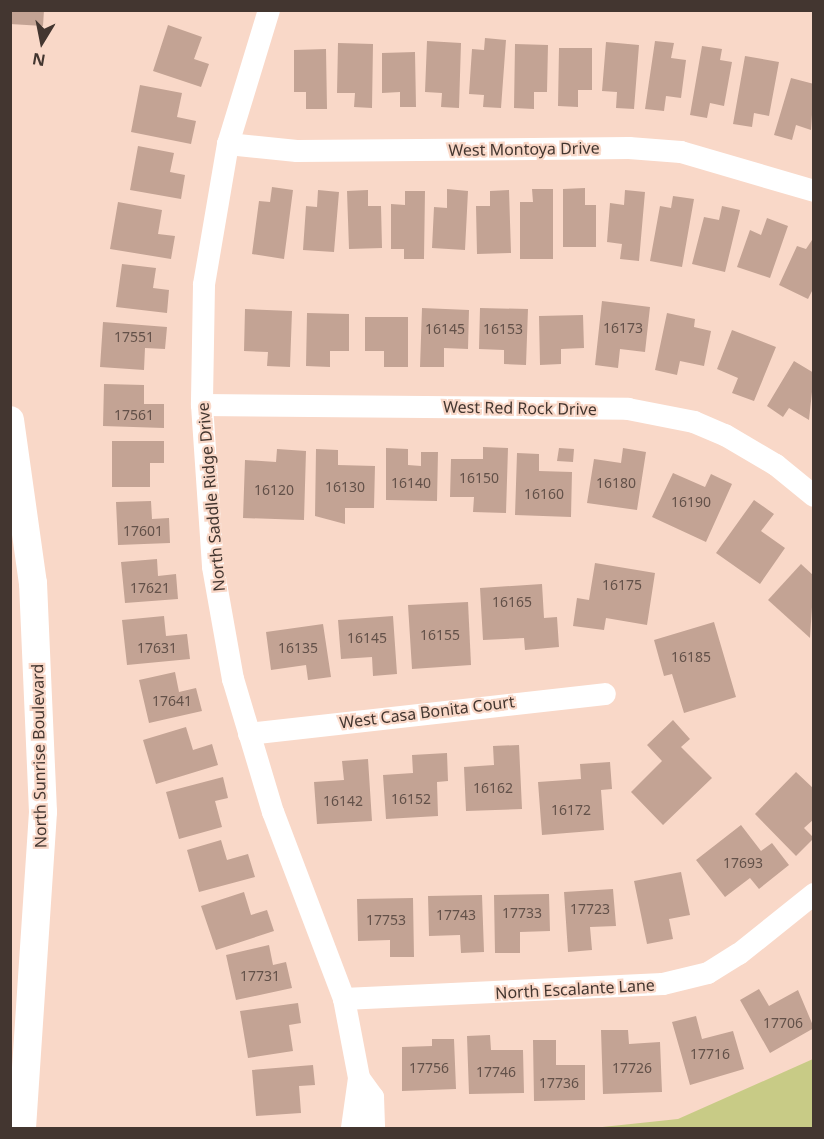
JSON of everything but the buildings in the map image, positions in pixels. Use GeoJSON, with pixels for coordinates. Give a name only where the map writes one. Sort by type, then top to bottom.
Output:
{"type":"FeatureCollection","features":[{"type":"Feature","properties":{"kind":"street","name":"North Saddle Ridge Drive"},"geometry":{"type":"LineString","coordinates":[[269,10],[228,144],[204,285],[202,405],[213,567],[249,734],[344,999],[359,1078],[352,1128]]}},
{"type":"Feature","properties":{"kind":"street","name":"West Montoya Drive"},"geometry":{"type":"LineString","coordinates":[[228,144],[297,151],[681,152],[813,191]]}},
{"type":"Feature","properties":{"kind":"street","name":"West Red Rock Drive"},"geometry":{"type":"LineString","coordinates":[[202,405],[628,409],[694,422],[725,435],[776,465],[813,496]]}},
{"type":"Feature","properties":{"kind":"street","name":"North Sunrise Boulevard"},"geometry":{"type":"LineString","coordinates":[[10,420],[33,584],[43,812],[22,1128]]}},
{"type":"Feature","properties":{"kind":"street","name":"West Casa Bonita Court"},"geometry":{"type":"LineString","coordinates":[[249,734],[605,694]]}},
{"type":"Feature","properties":{"kind":"street","name":"North Escalante Lane"},"geometry":{"type":"LineString","coordinates":[[344,999],[663,984],[708,973],[739,954],[813,894]]}},
{"type":"Feature","properties":{"kind":"street","name":"North Saddle Ridge Drive"},"geometry":{"type":"LineString","coordinates":[[359,1078],[373,1097],[374,1128]]}},
{"type":"Feature","properties":{"kind":"green space"},"geometry":{"type":"Polygon","coordinates":[[[813,1059],[813,1128],[593,1128],[678,1119],[813,1059]]]}}]}
